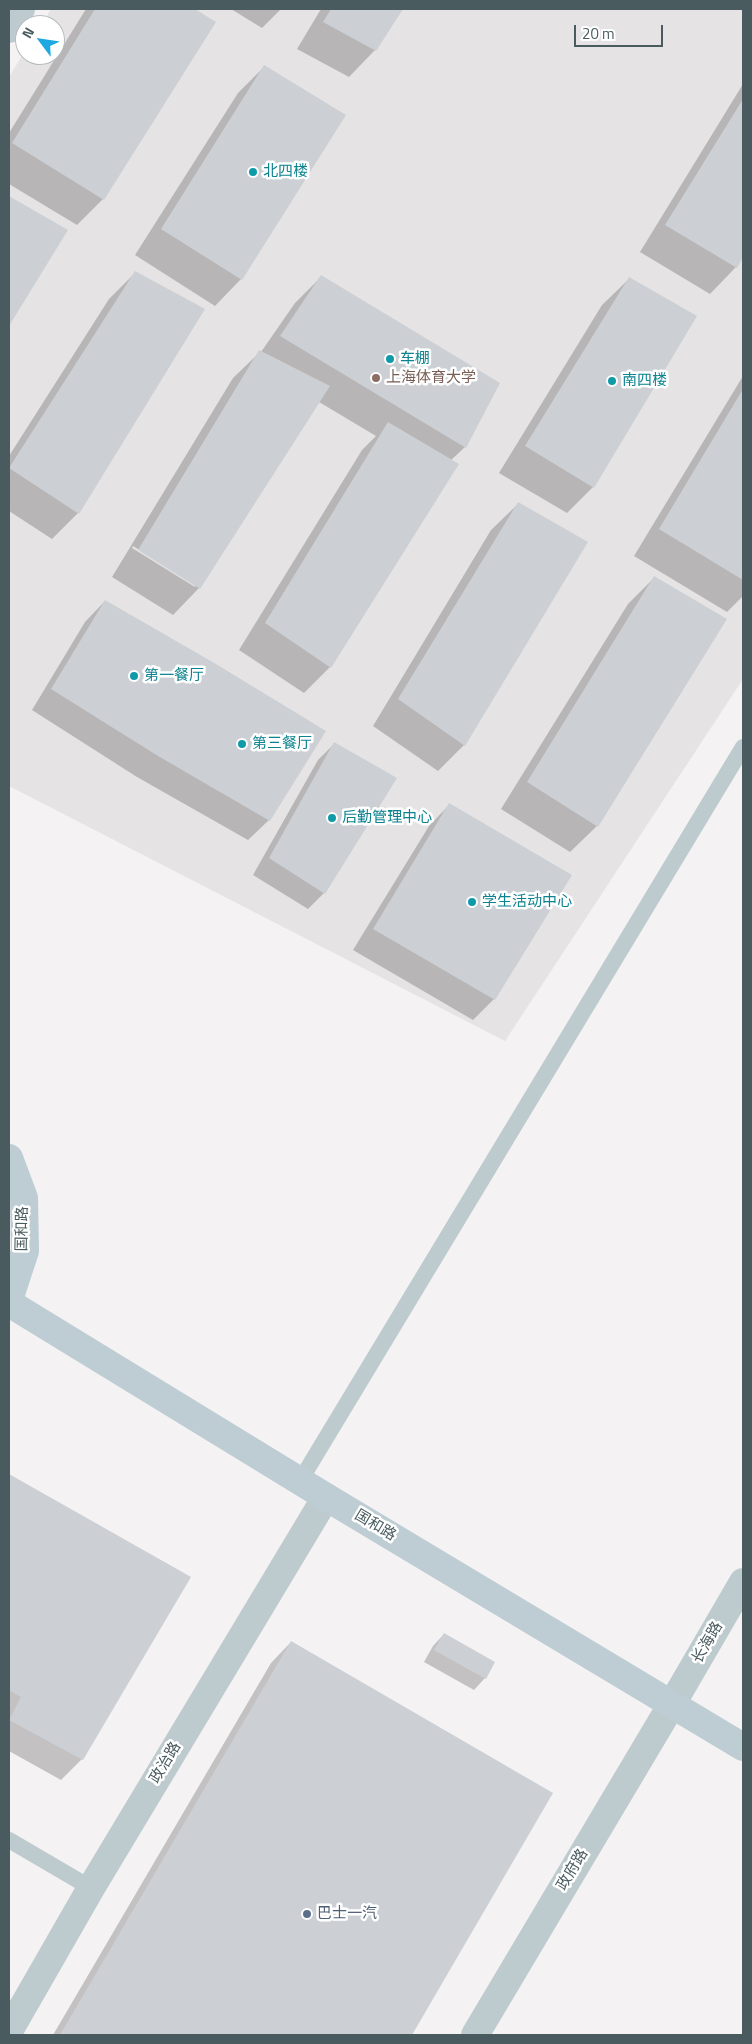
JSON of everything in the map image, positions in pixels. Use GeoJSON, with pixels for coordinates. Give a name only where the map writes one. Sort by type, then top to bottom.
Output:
{"type":"FeatureCollection","features":[{"type":"Feature","properties":{"kind":"main road","name":"国和路"},"geometry":{"type":"LineString","coordinates":[[9,1158],[24,1198],[25,1251],[9,1302],[326,1497],[743,1747]]}},
{"type":"Feature","properties":{"kind":"street"},"geometry":{"type":"LineString","coordinates":[[9,29],[21,9]]}},
{"type":"Feature","properties":{"kind":"street","name":"政治路"},"geometry":{"type":"LineString","coordinates":[[9,2030],[91,1888],[326,1497]]}},
{"type":"Feature","properties":{"kind":"street","name":"长海路"},"geometry":{"type":"LineString","coordinates":[[672,1704],[743,1582]]}},
{"type":"Feature","properties":{"kind":"street","name":"政府路"},"geometry":{"type":"LineString","coordinates":[[475,2035],[672,1704]]}},
{"type":"Feature","properties":{"kind":"lane"},"geometry":{"type":"LineString","coordinates":[[300,1481],[743,747]]}},
{"type":"Feature","properties":{"kind":"lane"},"geometry":{"type":"LineString","coordinates":[[9,1840],[91,1888]]}},
{"type":"Feature","properties":{"kind":"shaded area","name":"上海体育大学"},"geometry":{"type":"Polygon","coordinates":[[[51,9],[743,9],[743,679],[505,1041],[9,786],[9,77],[16,65],[65,65],[65,15],[47,15],[51,9]]]}},
{"type":"Feature","properties":{"kind":"building"},"geometry":{"type":"Polygon","coordinates":[[[95,9],[195,9],[216,22],[104,200],[12,143],[60,65],[65,65],[65,57],[95,9]]]}},
{"type":"Feature","properties":{"kind":"building"},"geometry":{"type":"Polygon","coordinates":[[[331,9],[403,9],[376,51],[323,22],[331,9]]]}},
{"type":"Feature","properties":{"kind":"building","name":"北四楼"},"geometry":{"type":"Polygon","coordinates":[[[264,65],[346,115],[242,280],[161,229],[264,65]]]}},
{"type":"Feature","properties":{"kind":"building"},"geometry":{"type":"Polygon","coordinates":[[[743,99],[743,257],[737,268],[665,225],[743,99]]]}},
{"type":"Feature","properties":{"kind":"building"},"geometry":{"type":"Polygon","coordinates":[[[9,196],[68,230],[9,326],[9,196]]]}},
{"type":"Feature","properties":{"kind":"building"},"geometry":{"type":"Polygon","coordinates":[[[135,271],[205,309],[79,514],[9,468],[135,271]]]}},
{"type":"Feature","properties":{"kind":"building","name":"车棚"},"geometry":{"type":"Polygon","coordinates":[[[321,275],[500,383],[466,448],[280,336],[321,275]]]}},
{"type":"Feature","properties":{"kind":"building","name":"南四楼"},"geometry":{"type":"Polygon","coordinates":[[[629,277],[697,316],[594,488],[525,446],[629,277]]]}},
{"type":"Feature","properties":{"kind":"building"},"geometry":{"type":"Polygon","coordinates":[[[259,350],[330,386],[200,589],[138,550],[259,350]]]}},
{"type":"Feature","properties":{"kind":"building"},"geometry":{"type":"Polygon","coordinates":[[[743,389],[743,580],[659,529],[743,389]]]}},
{"type":"Feature","properties":{"kind":"building"},"geometry":{"type":"Polygon","coordinates":[[[388,422],[459,464],[331,668],[265,623],[388,422]]]}},
{"type":"Feature","properties":{"kind":"building"},"geometry":{"type":"Polygon","coordinates":[[[518,502],[588,542],[465,746],[398,699],[518,502]]]}},
{"type":"Feature","properties":{"kind":"building"},"geometry":{"type":"Polygon","coordinates":[[[654,576],[727,619],[598,827],[527,782],[654,576]]]}},
{"type":"Feature","properties":{"kind":"building"},"geometry":{"type":"Polygon","coordinates":[[[105,600],[216,664],[326,731],[270,821],[158,756],[51,689],[105,600]]]}},
{"type":"Feature","properties":{"kind":"building","name":"后勤管理中心"},"geometry":{"type":"Polygon","coordinates":[[[334,742],[397,778],[325,894],[269,858],[334,742]]]}},
{"type":"Feature","properties":{"kind":"building","name":"学生活动中心"},"geometry":{"type":"Polygon","coordinates":[[[449,803],[572,875],[495,1000],[373,929],[449,803]]]}},
{"type":"Feature","properties":{"kind":"building"},"geometry":{"type":"Polygon","coordinates":[[[9,1474],[191,1577],[83,1760],[9,1720],[21,1697],[9,1690],[9,1474]]]}},
{"type":"Feature","properties":{"kind":"building"},"geometry":{"type":"Polygon","coordinates":[[[444,1633],[495,1662],[486,1679],[434,1650],[444,1633]]]}},
{"type":"Feature","properties":{"kind":"building","name":"巴士一汽"},"geometry":{"type":"Polygon","coordinates":[[[291,1641],[553,1793],[412,2035],[60,2035],[291,1641]]]}},
{"type":"Feature","properties":{"kind":"place","name":"北四楼"},"geometry":{"type":"Point","coordinates":[253,172]}},
{"type":"Feature","properties":{"kind":"place","name":"车棚"},"geometry":{"type":"Point","coordinates":[390,359]}},
{"type":"Feature","properties":{"kind":"place","name":"上海体育大学"},"geometry":{"type":"Point","coordinates":[376,378]}},
{"type":"Feature","properties":{"kind":"place","name":"南四楼"},"geometry":{"type":"Point","coordinates":[612,381]}},
{"type":"Feature","properties":{"kind":"place","name":"第一餐厅"},"geometry":{"type":"Point","coordinates":[134,676]}},
{"type":"Feature","properties":{"kind":"place","name":"第三餐厅"},"geometry":{"type":"Point","coordinates":[242,744]}},
{"type":"Feature","properties":{"kind":"place","name":"后勤管理中心"},"geometry":{"type":"Point","coordinates":[332,818]}},
{"type":"Feature","properties":{"kind":"place","name":"学生活动中心"},"geometry":{"type":"Point","coordinates":[472,902]}},
{"type":"Feature","properties":{"kind":"place","name":"巴士一汽"},"geometry":{"type":"Point","coordinates":[307,1914]}}]}
